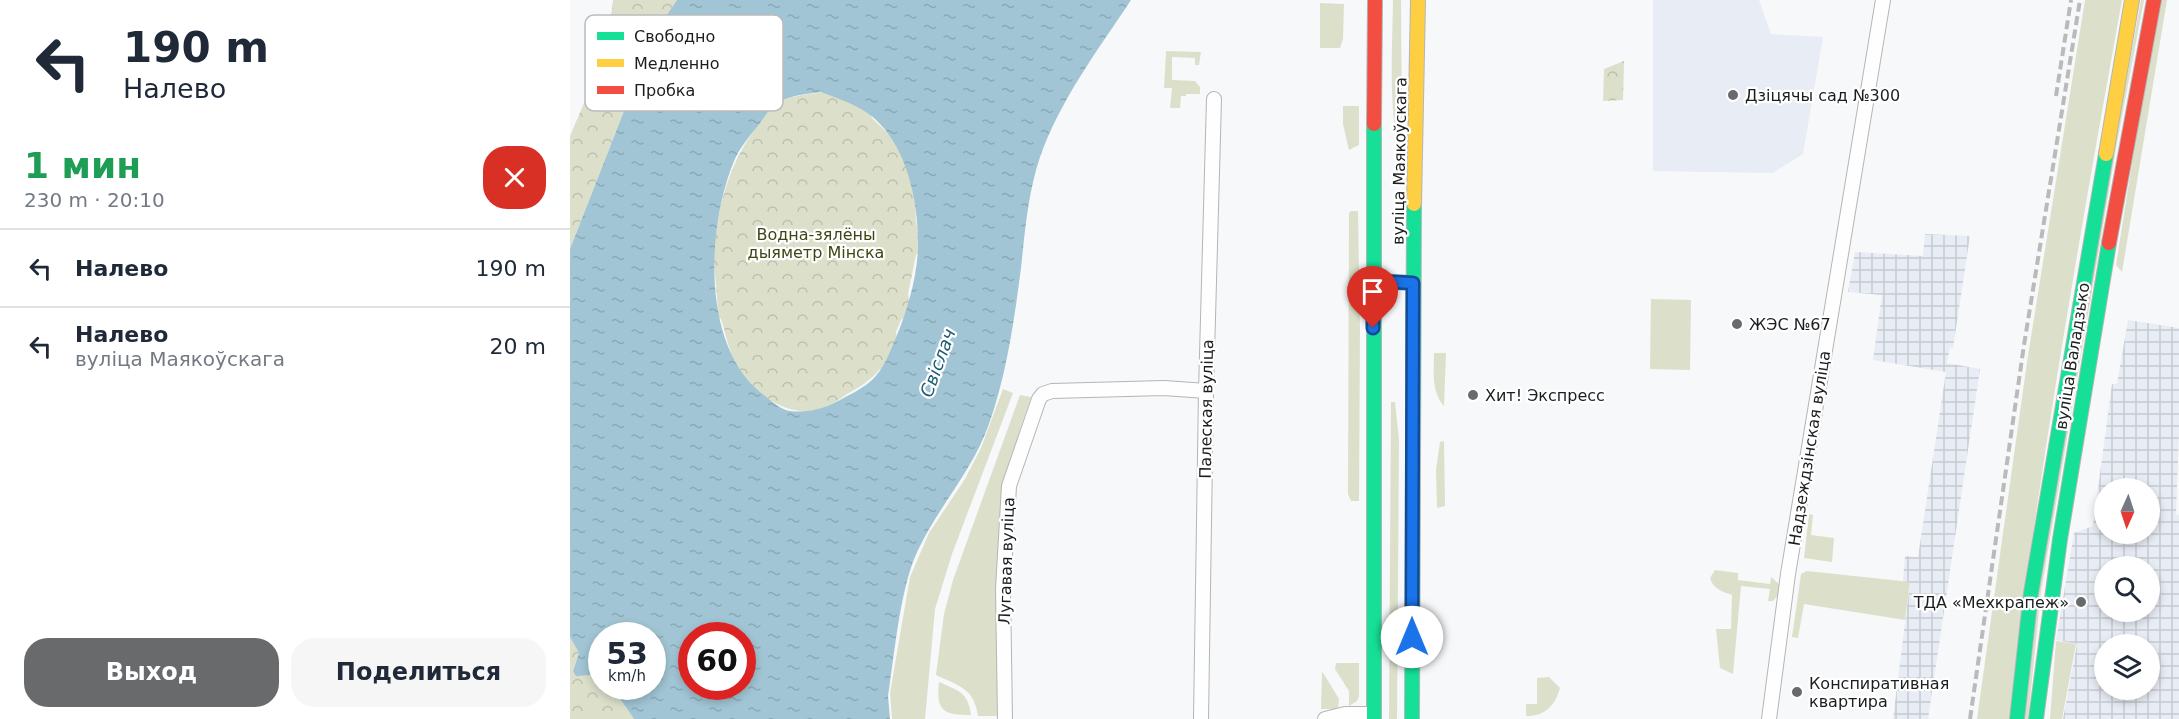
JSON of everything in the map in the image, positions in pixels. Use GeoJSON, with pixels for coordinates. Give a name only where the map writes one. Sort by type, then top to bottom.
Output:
{"type":"FeatureCollection","features":[{"type":"Feature","properties":{"kind":"main road","name":"вуліца Маякоўскага"},"geometry":{"type":"LineString","coordinates":[[1374,717],[1375,0]]}},
{"type":"Feature","properties":{"kind":"main road","name":"вуліца Маякоўскага"},"geometry":{"type":"LineString","coordinates":[[1412,719],[1413,283],[1418,0]]}},
{"type":"Feature","properties":{"kind":"main road","name":"вуліца Валадзько"},"geometry":{"type":"LineString","coordinates":[[2017,719],[2031,593],[2132,0]]}},
{"type":"Feature","properties":{"kind":"main road","name":"вуліца Валадзько"},"geometry":{"type":"LineString","coordinates":[[2036,719],[2049,599],[2102,277],[2154,0]]}},
{"type":"Feature","properties":{"kind":"main road"},"geometry":{"type":"LineString","coordinates":[[1373,281],[1413,283]]}},
{"type":"Feature","properties":{"kind":"street","name":"Надзеждзінская вуліца"},"geometry":{"type":"LineString","coordinates":[[1769,719],[1788,574],[1883,0]]}},
{"type":"Feature","properties":{"kind":"street","name":"Палеская вуліца"},"geometry":{"type":"LineString","coordinates":[[1201,719],[1206,391],[1214,99]]}},
{"type":"Feature","properties":{"kind":"street","name":"Лугавая вуліца"},"geometry":{"type":"LineString","coordinates":[[1005,719],[1003,589],[1009,486],[1039,399],[1043,394],[1052,391],[1164,388],[1206,391]]}},
{"type":"Feature","properties":{"kind":"street"},"geometry":{"type":"LineString","coordinates":[[1325,719],[1345,714],[1374,717]]}},
{"type":"Feature","properties":{"kind":"shaded area","name":"Дзіцячы сад №300"},"geometry":{"type":"Polygon","coordinates":[[[1653,0],[1759,0],[1771,34],[1823,37],[1803,154],[1773,173],[1653,171],[1653,0]]]}},
{"type":"Feature","properties":{"kind":"shaded area"},"geometry":{"type":"Polygon","coordinates":[[[1925,234],[1970,236],[1953,348],[1950,347],[1947,363],[1980,369],[1928,719],[1893,719],[1910,583],[1903,581],[1905,556],[1918,557],[1946,372],[1873,360],[1882,295],[1848,292],[1855,252],[1923,256],[1925,234]]]}},
{"type":"Feature","properties":{"kind":"shaded area"},"geometry":{"type":"Polygon","coordinates":[[[2128,320],[2179,328],[2176,514],[2179,515],[2179,719],[2063,719],[2077,644],[2056,640],[2074,533],[2093,526],[2094,519],[2094,544],[2160,544],[2160,478],[2099,478],[2112,384],[2117,384],[2128,320]]]}},
{"type":"Feature","properties":{"kind":"green space"},"geometry":{"type":"Polygon","coordinates":[[[613,0],[677,0],[667,15],[611,15],[613,0]]]}},
{"type":"Feature","properties":{"kind":"green space"},"geometry":{"type":"Polygon","coordinates":[[[1393,0],[1401,0],[1402,150],[1394,121],[1393,0]]]}},
{"type":"Feature","properties":{"kind":"green space"},"geometry":{"type":"Polygon","coordinates":[[[2085,0],[2122,0],[2046,449],[2009,719],[1977,719],[2027,362],[2085,0]]]}},
{"type":"Feature","properties":{"kind":"green space"},"geometry":{"type":"Polygon","coordinates":[[[2141,0],[2144,0],[2117,143],[2041,592],[2028,719],[2025,719],[2039,591],[2141,0]]]}},
{"type":"Feature","properties":{"kind":"green space"},"geometry":{"type":"Polygon","coordinates":[[[2162,0],[2167,0],[2122,272],[2116,265],[2140,113],[2162,0]]]}},
{"type":"Feature","properties":{"kind":"green space"},"geometry":{"type":"Polygon","coordinates":[[[1320,3],[1344,4],[1343,39],[1340,48],[1320,48],[1320,3]]]}},
{"type":"Feature","properties":{"kind":"green space"},"geometry":{"type":"Polygon","coordinates":[[[1166,51],[1201,52],[1199,65],[1195,65],[1195,58],[1172,57],[1172,80],[1195,81],[1200,87],[1200,94],[1181,96],[1180,108],[1170,108],[1172,88],[1164,88],[1166,51]]]}},
{"type":"Feature","properties":{"kind":"green space"},"geometry":{"type":"Polygon","coordinates":[[[1624,61],[1623,100],[1603,101],[1604,69],[1624,61]]]}},
{"type":"Feature","properties":{"kind":"green space","name":"Водна-зялёны дыяметр Мінска"},"geometry":{"type":"Polygon","coordinates":[[[823,92],[869,109],[872,118],[895,140],[914,174],[920,250],[916,255],[908,294],[910,303],[906,316],[901,320],[896,332],[898,344],[886,370],[880,369],[865,383],[830,405],[801,411],[788,409],[765,397],[746,378],[735,362],[721,319],[717,315],[714,267],[716,234],[722,200],[733,167],[769,111],[783,111],[783,100],[823,92]]]}},
{"type":"Feature","properties":{"kind":"green space"},"geometry":{"type":"Polygon","coordinates":[[[585,101],[585,111],[624,111],[570,249],[570,136],[585,101]]]}},
{"type":"Feature","properties":{"kind":"green space"},"geometry":{"type":"Polygon","coordinates":[[[1343,106],[1359,106],[1359,145],[1349,150],[1343,124],[1343,106]]]}},
{"type":"Feature","properties":{"kind":"green space"},"geometry":{"type":"Polygon","coordinates":[[[1358,211],[1359,501],[1351,501],[1348,494],[1349,213],[1358,211]]]}},
{"type":"Feature","properties":{"kind":"green space"},"geometry":{"type":"Polygon","coordinates":[[[1651,299],[1691,300],[1690,370],[1650,369],[1651,299]]]}},
{"type":"Feature","properties":{"kind":"green space"},"geometry":{"type":"Polygon","coordinates":[[[1434,353],[1446,353],[1444,406],[1435,388],[1434,353]]]}},
{"type":"Feature","properties":{"kind":"green space"},"geometry":{"type":"Polygon","coordinates":[[[1003,389],[1013,393],[952,554],[935,609],[925,719],[892,719],[890,693],[910,577],[929,533],[965,479],[981,448],[1003,389]]]}},
{"type":"Feature","properties":{"kind":"green space"},"geometry":{"type":"Polygon","coordinates":[[[1020,395],[1031,397],[1002,483],[1001,716],[978,716],[973,699],[964,689],[936,675],[944,614],[953,580],[1020,395]]]}},
{"type":"Feature","properties":{"kind":"green space"},"geometry":{"type":"Polygon","coordinates":[[[1391,402],[1395,402],[1399,440],[1397,719],[1389,719],[1391,402]]]}},
{"type":"Feature","properties":{"kind":"green space"},"geometry":{"type":"Polygon","coordinates":[[[1444,441],[1445,506],[1437,508],[1436,470],[1440,442],[1444,441]]]}},
{"type":"Feature","properties":{"kind":"green space"},"geometry":{"type":"Polygon","coordinates":[[[1809,514],[1813,515],[1811,535],[1834,538],[1832,562],[1804,558],[1809,514]]]}},
{"type":"Feature","properties":{"kind":"green space"},"geometry":{"type":"Polygon","coordinates":[[[1715,570],[1738,573],[1738,580],[1770,584],[1771,577],[1779,584],[1779,594],[1773,601],[1768,601],[1770,589],[1741,586],[1733,674],[1720,668],[1716,629],[1731,629],[1732,595],[1713,585],[1710,578],[1715,570]]]}},
{"type":"Feature","properties":{"kind":"green space"},"geometry":{"type":"Polygon","coordinates":[[[1807,571],[1910,582],[1905,620],[1804,604],[1798,638],[1792,637],[1801,574],[1807,571]]]}},
{"type":"Feature","properties":{"kind":"green space"},"geometry":{"type":"Polygon","coordinates":[[[570,637],[579,653],[573,671],[588,675],[588,700],[621,700],[634,719],[570,719],[570,637]]]}},
{"type":"Feature","properties":{"kind":"green space"},"geometry":{"type":"Polygon","coordinates":[[[2056,641],[2076,644],[2062,719],[2050,719],[2056,641]]]}},
{"type":"Feature","properties":{"kind":"green space"},"geometry":{"type":"Polygon","coordinates":[[[1336,663],[1359,663],[1359,696],[1357,701],[1349,706],[1349,691],[1335,669],[1336,663]]]}},
{"type":"Feature","properties":{"kind":"green space"},"geometry":{"type":"Polygon","coordinates":[[[1322,671],[1339,699],[1338,709],[1321,709],[1322,671]]]}},
{"type":"Feature","properties":{"kind":"green space"},"geometry":{"type":"Polygon","coordinates":[[[1549,677],[1560,688],[1555,700],[1544,712],[1526,716],[1526,704],[1537,704],[1537,678],[1549,677]]]}},
{"type":"Feature","properties":{"kind":"green space"},"geometry":{"type":"Polygon","coordinates":[[[939,682],[965,697],[971,715],[954,714],[943,709],[939,699],[939,682]]]}},
{"type":"Feature","properties":{"kind":"water","name":"Свіслач"},"geometry":{"type":"Polygon","coordinates":[[[677,0],[1131,0],[1069,95],[1040,157],[1030,198],[1013,327],[1001,386],[989,424],[974,457],[926,534],[912,564],[903,597],[888,696],[890,719],[634,719],[621,700],[666,700],[666,622],[588,622],[588,675],[576,676],[573,671],[579,653],[570,637],[570,249],[624,111],[769,111],[741,148],[725,188],[718,218],[715,282],[719,315],[727,344],[741,371],[760,392],[778,406],[790,411],[815,410],[838,401],[869,382],[877,375],[888,356],[911,295],[918,248],[916,213],[903,161],[886,130],[862,109],[821,92],[783,100],[783,15],[667,15],[677,0]]]}},
{"type":"Feature","properties":{"kind":"railway"},"geometry":{"type":"LineString","coordinates":[[2056,96],[2071,0]]}},
{"type":"Feature","properties":{"kind":"railway"},"geometry":{"type":"LineString","coordinates":[[1970,719],[2024,345],[2080,0]]}},
{"type":"Feature","properties":{"kind":"traffic: fast"},"geometry":{"type":"LineString","coordinates":[[1374,124],[1374,719]]}},
{"type":"Feature","properties":{"kind":"traffic: fast"},"geometry":{"type":"LineString","coordinates":[[2017,719],[2031,593],[2106,154]]}},
{"type":"Feature","properties":{"kind":"traffic: fast"},"geometry":{"type":"LineString","coordinates":[[1412,719],[1414,204]]}},
{"type":"Feature","properties":{"kind":"traffic: fast"},"geometry":{"type":"LineString","coordinates":[[2036,719],[2060,539],[2109,243]]}},
{"type":"Feature","properties":{"kind":"traffic: slow"},"geometry":{"type":"LineString","coordinates":[[1414,204],[1418,0]]}},
{"type":"Feature","properties":{"kind":"traffic: slow"},"geometry":{"type":"LineString","coordinates":[[2106,154],[2132,0]]}},
{"type":"Feature","properties":{"kind":"traffic: slow"},"geometry":{"type":"LineString","coordinates":[[1373,281],[1413,283]]}},
{"type":"Feature","properties":{"kind":"traffic: jam"},"geometry":{"type":"LineString","coordinates":[[1374,124],[1375,0]]}},
{"type":"Feature","properties":{"kind":"traffic: jam"},"geometry":{"type":"LineString","coordinates":[[2109,243],[2154,0]]}},
{"type":"Feature","properties":{"kind":"place","name":"Дзіцячы сад №300"},"geometry":{"type":"Point","coordinates":[1733,95]}},
{"type":"Feature","properties":{"kind":"place","name":"ЖЭС №67"},"geometry":{"type":"Point","coordinates":[1737,324]}},
{"type":"Feature","properties":{"kind":"place","name":"Хит! Экспресс"},"geometry":{"type":"Point","coordinates":[1473,395]}},
{"type":"Feature","properties":{"kind":"place","name":"ТДА «Мехкрапеж»"},"geometry":{"type":"Point","coordinates":[2081,602]}},
{"type":"Feature","properties":{"kind":"place","name":"Конспиративная квартира"},"geometry":{"type":"Point","coordinates":[1797,692]}},
{"type":"Feature","properties":{"kind":"route"},"geometry":{"type":"LineString","coordinates":[[1373,328],[1373,281],[1413,283],[1412,637]]}}]}
